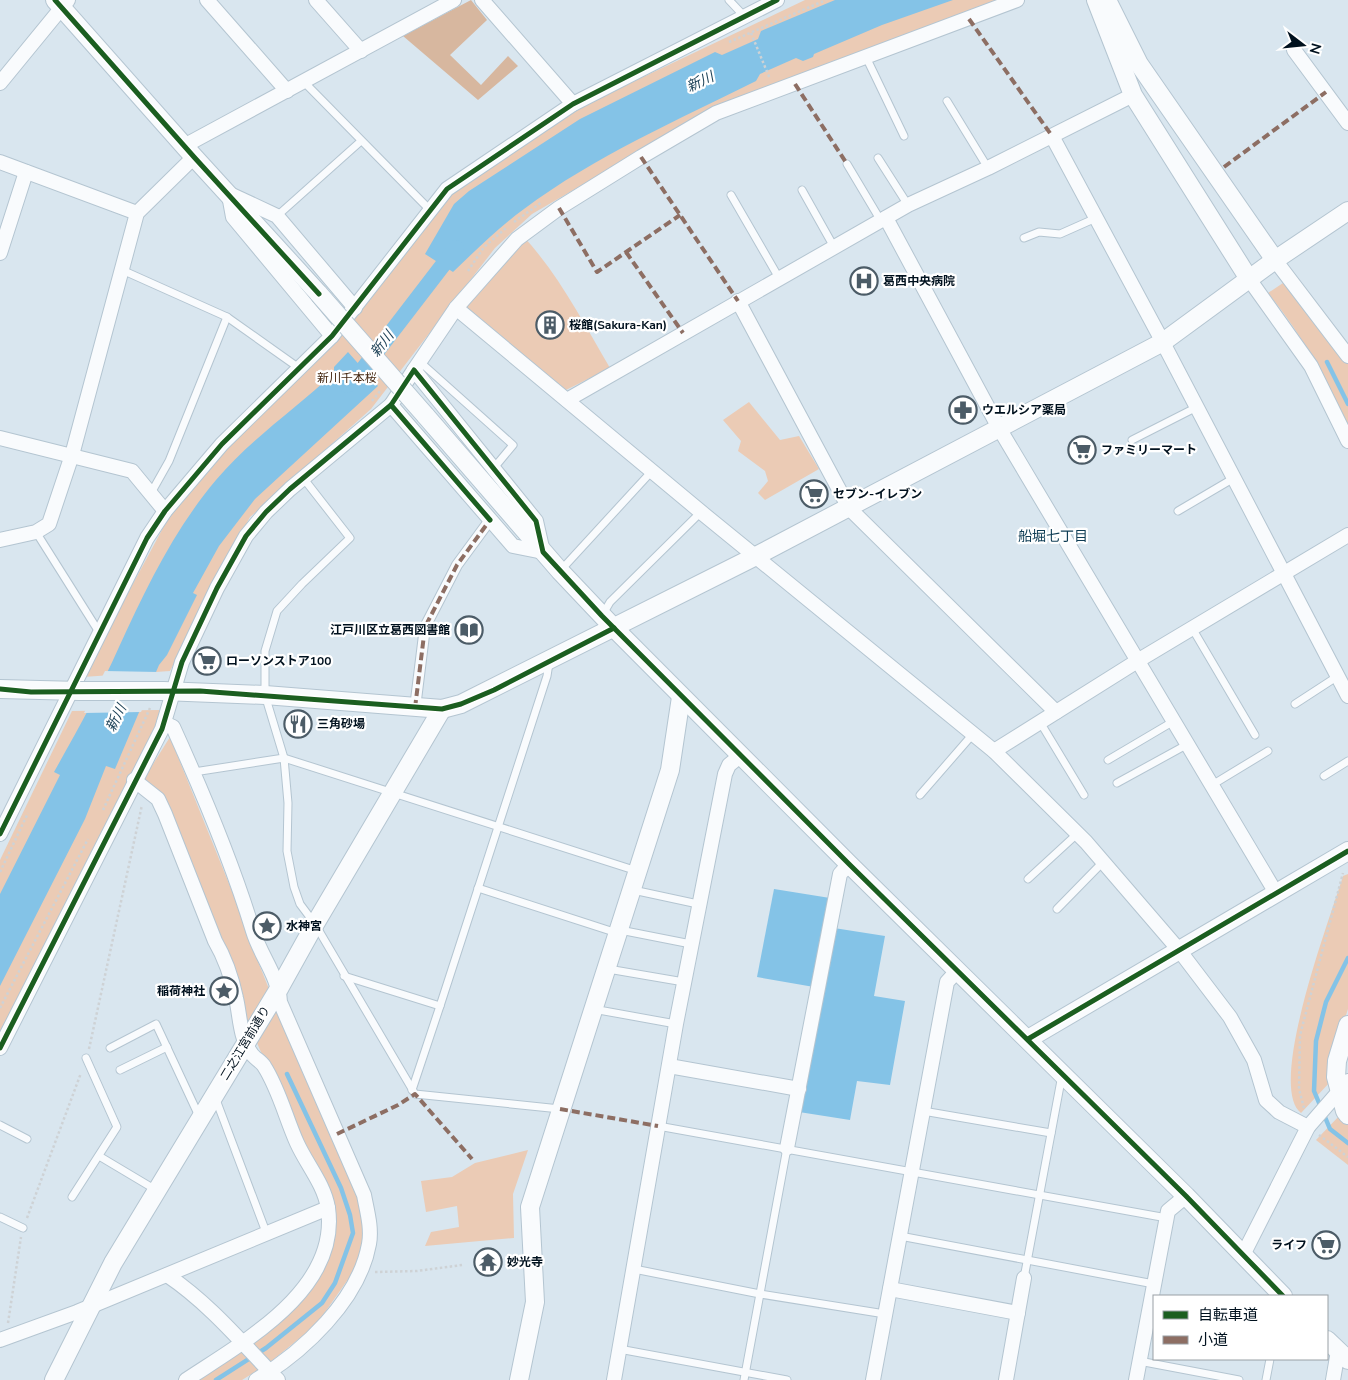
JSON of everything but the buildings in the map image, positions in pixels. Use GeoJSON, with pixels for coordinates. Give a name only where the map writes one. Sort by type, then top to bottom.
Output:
{"type":"FeatureCollection","features":[{"type":"Feature","properties":{"kind":"street"},"geometry":{"type":"LineString","coordinates":[[207,0],[287,91]]}},
{"type":"Feature","properties":{"kind":"street"},"geometry":{"type":"LineString","coordinates":[[316,0],[361,51]]}},
{"type":"Feature","properties":{"kind":"street"},"geometry":{"type":"LineString","coordinates":[[482,0],[573,104]]}},
{"type":"Feature","properties":{"kind":"street"},"geometry":{"type":"LineString","coordinates":[[0,834],[75,692],[99,632],[147,538],[165,511],[222,444],[332,336],[447,189],[573,104],[776,0]]}},
{"type":"Feature","properties":{"kind":"street"},"geometry":{"type":"LineString","coordinates":[[0,1048],[164,723],[168,691],[213,596],[246,536],[266,512],[391,405],[456,308],[528,230],[633,162],[716,113],[1018,0]]}},
{"type":"Feature","properties":{"kind":"street"},"geometry":{"type":"LineString","coordinates":[[1096,0],[1132,96],[1249,279],[1311,366],[1348,441]]}},
{"type":"Feature","properties":{"kind":"street"},"geometry":{"type":"LineString","coordinates":[[1106,0],[1139,64],[1275,260],[1348,356]]}},
{"type":"Feature","properties":{"kind":"street"},"geometry":{"type":"LineString","coordinates":[[0,540],[36,532],[49,524],[72,455],[138,213],[189,152],[287,91],[448,1]]}},
{"type":"Feature","properties":{"kind":"street"},"geometry":{"type":"LineString","coordinates":[[0,82],[62,3],[189,152],[319,294],[543,552],[608,622],[848,864],[1186,1196],[1281,1295]]}},
{"type":"Feature","properties":{"kind":"street"},"geometry":{"type":"LineString","coordinates":[[1294,50],[1348,123]]}},
{"type":"Feature","properties":{"kind":"street"},"geometry":{"type":"LineString","coordinates":[[567,400],[908,205],[988,168],[1132,96]]}},
{"type":"Feature","properties":{"kind":"street"},"geometry":{"type":"LineString","coordinates":[[1052,136],[1163,342],[1348,696]]}},
{"type":"Feature","properties":{"kind":"street"},"geometry":{"type":"LineString","coordinates":[[0,162],[138,213]]}},
{"type":"Feature","properties":{"kind":"street"},"geometry":{"type":"LineString","coordinates":[[0,253],[26,172]]}},
{"type":"Feature","properties":{"kind":"street"},"geometry":{"type":"LineString","coordinates":[[229,194],[277,216],[355,308]]}},
{"type":"Feature","properties":{"kind":"street"},"geometry":{"type":"LineString","coordinates":[[229,194],[233,217],[332,336]]}},
{"type":"Feature","properties":{"kind":"street"},"geometry":{"type":"LineString","coordinates":[[0,689],[75,692],[168,691],[266,695],[442,709],[461,704],[494,690],[549,660],[608,622],[756,556],[1163,342],[1275,260],[1348,211]]}},
{"type":"Feature","properties":{"kind":"street"},"geometry":{"type":"LineString","coordinates":[[884,219],[999,428],[1139,660],[1276,893]]}},
{"type":"Feature","properties":{"kind":"street"},"geometry":{"type":"LineString","coordinates":[[738,301],[849,508],[1056,712]]}},
{"type":"Feature","properties":{"kind":"street"},"geometry":{"type":"LineString","coordinates":[[456,308],[701,512],[994,751],[1077,834],[1179,950],[1230,1018],[1254,1060],[1266,1100],[1279,1112],[1308,1127]]}},
{"type":"Feature","properties":{"kind":"street"},"geometry":{"type":"LineString","coordinates":[[417,365],[492,469],[536,521],[543,552]]}},
{"type":"Feature","properties":{"kind":"street"},"geometry":{"type":"LineString","coordinates":[[391,405],[513,546],[543,552]]}},
{"type":"Feature","properties":{"kind":"street"},"geometry":{"type":"LineString","coordinates":[[0,438],[132,470],[165,511]]}},
{"type":"Feature","properties":{"kind":"street"},"geometry":{"type":"LineString","coordinates":[[415,708],[425,627],[457,566],[490,520]]}},
{"type":"Feature","properties":{"kind":"street"},"geometry":{"type":"LineString","coordinates":[[994,751],[1139,660],[1348,535]]}},
{"type":"Feature","properties":{"kind":"street"},"geometry":{"type":"LineString","coordinates":[[519,1380],[535,1302],[530,1207],[670,770],[681,697]]}},
{"type":"Feature","properties":{"kind":"street","name":"二之江宮前通り"},"geometry":{"type":"LineString","coordinates":[[54,1380],[92,1305],[157,1190],[246,1040],[280,988],[315,924],[394,794],[410,762],[442,709]]}},
{"type":"Feature","properties":{"kind":"street"},"geometry":{"type":"LineString","coordinates":[[164,723],[173,727],[194,772],[253,930],[272,976],[280,988],[280,1002],[364,1195],[369,1222],[369,1243],[357,1282],[318,1332],[270,1372],[256,1380]]}},
{"type":"Feature","properties":{"kind":"street"},"geometry":{"type":"LineString","coordinates":[[614,1380],[698,904],[725,774],[729,765],[740,756]]}},
{"type":"Feature","properties":{"kind":"street"},"geometry":{"type":"LineString","coordinates":[[134,780],[158,799],[166,814],[215,942],[221,952],[236,997],[250,1053],[264,1066],[298,1145],[322,1189],[328,1208],[329,1226],[326,1242],[315,1274],[299,1295],[246,1345],[186,1380]]}},
{"type":"Feature","properties":{"kind":"street"},"geometry":{"type":"LineString","coordinates":[[1028,1040],[1348,851]]}},
{"type":"Feature","properties":{"kind":"street"},"geometry":{"type":"LineString","coordinates":[[787,1148],[840,874],[848,864]]}},
{"type":"Feature","properties":{"kind":"street"},"geometry":{"type":"LineString","coordinates":[[873,1380],[947,982],[957,971]]}},
{"type":"Feature","properties":{"kind":"street"},"geometry":{"type":"LineString","coordinates":[[1348,1025],[1337,1061],[1336,1076],[1344,1087],[1348,1115]]}},
{"type":"Feature","properties":{"kind":"street"},"geometry":{"type":"LineString","coordinates":[[669,1066],[799,1089]]}},
{"type":"Feature","properties":{"kind":"street"},"geometry":{"type":"LineString","coordinates":[[1243,1255],[1308,1127],[1344,1087]]}},
{"type":"Feature","properties":{"kind":"street"},"geometry":{"type":"LineString","coordinates":[[1136,1380],[1166,1218],[1168,1211],[1186,1196]]}},
{"type":"Feature","properties":{"kind":"street"},"geometry":{"type":"LineString","coordinates":[[3,1339],[167,1275],[266,1232],[328,1208]]}},
{"type":"Feature","properties":{"kind":"street"},"geometry":{"type":"LineString","coordinates":[[167,1275],[191,1291],[246,1345],[270,1372]]}},
{"type":"Feature","properties":{"kind":"street"},"geometry":{"type":"LineString","coordinates":[[1009,1379],[1024,1278]]}},
{"type":"Feature","properties":{"kind":"street"},"geometry":{"type":"LineString","coordinates":[[890,1289],[1018,1314]]}},
{"type":"Feature","properties":{"kind":"street"},"geometry":{"type":"LineString","coordinates":[[1333,1380],[1337,1350]]}},
{"type":"Feature","properties":{"kind":"lane"},"geometry":{"type":"LineString","coordinates":[[729,0],[744,16]]}},
{"type":"Feature","properties":{"kind":"lane"},"geometry":{"type":"LineString","coordinates":[[866,58],[904,136]]}},
{"type":"Feature","properties":{"kind":"lane"},"geometry":{"type":"LineString","coordinates":[[304,82],[360,141],[431,210]]}},
{"type":"Feature","properties":{"kind":"lane"},"geometry":{"type":"LineString","coordinates":[[947,101],[988,168]]}},
{"type":"Feature","properties":{"kind":"lane"},"geometry":{"type":"LineString","coordinates":[[277,216],[360,141]]}},
{"type":"Feature","properties":{"kind":"lane"},"geometry":{"type":"LineString","coordinates":[[878,158],[908,205]]}},
{"type":"Feature","properties":{"kind":"lane"},"geometry":{"type":"LineString","coordinates":[[846,164],[884,219]]}},
{"type":"Feature","properties":{"kind":"lane"},"geometry":{"type":"LineString","coordinates":[[802,190],[834,247]]}},
{"type":"Feature","properties":{"kind":"lane"},"geometry":{"type":"LineString","coordinates":[[731,195],[780,278]]}},
{"type":"Feature","properties":{"kind":"lane"},"geometry":{"type":"LineString","coordinates":[[1024,238],[1039,232],[1060,234],[1096,218]]}},
{"type":"Feature","properties":{"kind":"lane"},"geometry":{"type":"LineString","coordinates":[[122,270],[227,317],[299,368]]}},
{"type":"Feature","properties":{"kind":"lane"},"geometry":{"type":"LineString","coordinates":[[151,493],[169,461],[227,317]]}},
{"type":"Feature","properties":{"kind":"lane"},"geometry":{"type":"LineString","coordinates":[[417,365],[513,444],[492,469]]}},
{"type":"Feature","properties":{"kind":"lane"},"geometry":{"type":"LineString","coordinates":[[1132,440],[1197,407]]}},
{"type":"Feature","properties":{"kind":"lane"},"geometry":{"type":"LineString","coordinates":[[560,571],[652,471]]}},
{"type":"Feature","properties":{"kind":"lane"},"geometry":{"type":"LineString","coordinates":[[1178,510],[1234,478]]}},
{"type":"Feature","properties":{"kind":"lane"},"geometry":{"type":"LineString","coordinates":[[304,480],[350,538],[302,584],[277,612],[265,651],[266,695],[284,758],[288,803],[287,850],[294,888],[300,904],[315,924],[415,1094],[560,1109]]}},
{"type":"Feature","properties":{"kind":"lane"},"geometry":{"type":"LineString","coordinates":[[608,622],[610,602],[701,512]]}},
{"type":"Feature","properties":{"kind":"lane"},"geometry":{"type":"LineString","coordinates":[[36,532],[99,632]]}},
{"type":"Feature","properties":{"kind":"lane"},"geometry":{"type":"LineString","coordinates":[[1192,628],[1255,735]]}},
{"type":"Feature","properties":{"kind":"lane"},"geometry":{"type":"LineString","coordinates":[[412,1090],[547,676],[549,660]]}},
{"type":"Feature","properties":{"kind":"lane"},"geometry":{"type":"LineString","coordinates":[[1294,704],[1338,676]]}},
{"type":"Feature","properties":{"kind":"lane"},"geometry":{"type":"LineString","coordinates":[[1108,760],[1174,721]]}},
{"type":"Feature","properties":{"kind":"lane"},"geometry":{"type":"LineString","coordinates":[[1040,722],[1084,795]]}},
{"type":"Feature","properties":{"kind":"lane"},"geometry":{"type":"LineString","coordinates":[[920,795],[973,734]]}},
{"type":"Feature","properties":{"kind":"lane"},"geometry":{"type":"LineString","coordinates":[[1116,783],[1188,744]]}},
{"type":"Feature","properties":{"kind":"lane"},"geometry":{"type":"LineString","coordinates":[[1212,785],[1268,752]]}},
{"type":"Feature","properties":{"kind":"lane"},"geometry":{"type":"LineString","coordinates":[[194,772],[284,758],[637,872]]}},
{"type":"Feature","properties":{"kind":"lane"},"geometry":{"type":"LineString","coordinates":[[1324,776],[1348,761]]}},
{"type":"Feature","properties":{"kind":"lane"},"geometry":{"type":"LineString","coordinates":[[1028,879],[1077,834]]}},
{"type":"Feature","properties":{"kind":"lane"},"geometry":{"type":"LineString","coordinates":[[1057,909],[1102,862]]}},
{"type":"Feature","properties":{"kind":"lane"},"geometry":{"type":"LineString","coordinates":[[478,888],[618,931],[691,944]]}},
{"type":"Feature","properties":{"kind":"lane"},"geometry":{"type":"LineString","coordinates":[[632,890],[698,904]]}},
{"type":"Feature","properties":{"kind":"lane"},"geometry":{"type":"LineString","coordinates":[[605,969],[684,982]]}},
{"type":"Feature","properties":{"kind":"lane"},"geometry":{"type":"LineString","coordinates":[[344,976],[440,1006]]}},
{"type":"Feature","properties":{"kind":"lane"},"geometry":{"type":"LineString","coordinates":[[593,1009],[676,1024]]}},
{"type":"Feature","properties":{"kind":"lane"},"geometry":{"type":"LineString","coordinates":[[110,1048],[156,1024],[200,1119]]}},
{"type":"Feature","properties":{"kind":"lane"},"geometry":{"type":"LineString","coordinates":[[120,1070],[166,1047]]}},
{"type":"Feature","properties":{"kind":"lane"},"geometry":{"type":"LineString","coordinates":[[72,1197],[118,1127],[99,1082],[86,1058]]}},
{"type":"Feature","properties":{"kind":"lane"},"geometry":{"type":"LineString","coordinates":[[1024,1278],[1062,1073]]}},
{"type":"Feature","properties":{"kind":"lane"},"geometry":{"type":"LineString","coordinates":[[214,1095],[266,1232]]}},
{"type":"Feature","properties":{"kind":"lane"},"geometry":{"type":"LineString","coordinates":[[923,1111],[1051,1133]]}},
{"type":"Feature","properties":{"kind":"lane"},"geometry":{"type":"LineString","coordinates":[[0,1126],[27,1139]]}},
{"type":"Feature","properties":{"kind":"lane"},"geometry":{"type":"LineString","coordinates":[[658,1126],[1166,1218]]}},
{"type":"Feature","properties":{"kind":"lane"},"geometry":{"type":"LineString","coordinates":[[745,1376],[787,1148]]}},
{"type":"Feature","properties":{"kind":"lane"},"geometry":{"type":"LineString","coordinates":[[99,1156],[157,1190]]}},
{"type":"Feature","properties":{"kind":"lane"},"geometry":{"type":"LineString","coordinates":[[0,1217],[23,1228]]}},
{"type":"Feature","properties":{"kind":"lane"},"geometry":{"type":"LineString","coordinates":[[900,1236],[1154,1284]]}},
{"type":"Feature","properties":{"kind":"lane"},"geometry":{"type":"LineString","coordinates":[[634,1269],[760,1294],[885,1314]]}},
{"type":"Feature","properties":{"kind":"lane"},"geometry":{"type":"LineString","coordinates":[[619,1349],[745,1376],[787,1380]]}},
{"type":"Feature","properties":{"kind":"lane"},"geometry":{"type":"LineString","coordinates":[[1266,1380],[1270,1360]]}},
{"type":"Feature","properties":{"kind":"lane"},"geometry":{"type":"LineString","coordinates":[[1139,1361],[1239,1380]]}},
{"type":"Feature","properties":{"kind":"path"},"geometry":{"type":"LineString","coordinates":[[725,44],[826,0]]}},
{"type":"Feature","properties":{"kind":"path"},"geometry":{"type":"LineString","coordinates":[[751,33],[772,82]]}},
{"type":"Feature","properties":{"kind":"path"},"geometry":{"type":"LineString","coordinates":[[465,275],[484,247],[531,208],[548,198]]}},
{"type":"Feature","properties":{"kind":"path"},"geometry":{"type":"LineString","coordinates":[[371,402],[383,386]]}},
{"type":"Feature","properties":{"kind":"path"},"geometry":{"type":"LineString","coordinates":[[102,814],[151,705]]}},
{"type":"Feature","properties":{"kind":"path"},"geometry":{"type":"LineString","coordinates":[[3,1339],[23,1228],[94,1033],[143,802],[134,780]]}},
{"type":"Feature","properties":{"kind":"path"},"geometry":{"type":"LineString","coordinates":[[0,1008],[92,832]]}},
{"type":"Feature","properties":{"kind":"path"},"geometry":{"type":"LineString","coordinates":[[1344,872],[1300,1035],[1299,1089],[1308,1127],[1348,1157]]}},
{"type":"Feature","properties":{"kind":"path"},"geometry":{"type":"LineString","coordinates":[[361,1273],[418,1271],[462,1265]]}},
{"type":"Feature","properties":{"kind":"green space","name":"新川千本桜"},"geometry":{"type":"Polygon","coordinates":[[[805,0],[997,0],[713,109],[532,214],[495,248],[371,409],[250,517],[170,671],[83,677],[171,513],[451,190],[578,108],[805,0]]]}},
{"type":"Feature","properties":{"kind":"green space"},"geometry":{"type":"Polygon","coordinates":[[[523,236],[559,283],[610,368],[564,391],[461,307],[523,236]]]}},
{"type":"Feature","properties":{"kind":"green space"},"geometry":{"type":"Polygon","coordinates":[[[1286,281],[1348,360],[1348,428],[1332,392],[1313,358],[1292,325],[1268,293],[1286,281]]]}},
{"type":"Feature","properties":{"kind":"green space"},"geometry":{"type":"Polygon","coordinates":[[[749,402],[780,440],[799,436],[819,469],[765,500],[758,493],[768,481],[765,471],[738,451],[741,441],[723,420],[749,402]]]}},
{"type":"Feature","properties":{"kind":"green space"},"geometry":{"type":"Polygon","coordinates":[[[159,710],[162,722],[0,1041],[0,860],[72,711],[159,710]]]}},
{"type":"Feature","properties":{"kind":"green space"},"geometry":{"type":"Polygon","coordinates":[[[170,737],[303,1074],[333,1135],[357,1196],[363,1223],[362,1244],[356,1268],[316,1325],[269,1363],[242,1380],[193,1380],[282,1316],[312,1287],[320,1275],[325,1261],[333,1218],[143,780],[170,737]]]}},
{"type":"Feature","properties":{"kind":"green space"},"geometry":{"type":"Polygon","coordinates":[[[1348,874],[1348,1009],[1335,1049],[1331,1081],[1301,1113],[1292,1097],[1291,1070],[1296,1037],[1304,999],[1326,926],[1343,876],[1348,874]]]}},
{"type":"Feature","properties":{"kind":"green space"},"geometry":{"type":"Polygon","coordinates":[[[1343,1112],[1348,1121],[1348,1165],[1316,1140],[1343,1112]]]}},
{"type":"Feature","properties":{"kind":"green space"},"geometry":{"type":"Polygon","coordinates":[[[528,1150],[513,1194],[514,1238],[425,1246],[431,1232],[459,1227],[457,1206],[426,1212],[421,1181],[452,1177],[475,1163],[528,1150]]]}},
{"type":"Feature","properties":{"kind":"shaded area"},"geometry":{"type":"Polygon","coordinates":[[[471,0],[487,20],[450,55],[481,85],[508,56],[518,66],[478,100],[403,36],[471,0]]]}},
{"type":"Feature","properties":{"kind":"water"},"geometry":{"type":"Polygon","coordinates":[[[835,0],[953,0],[882,25],[814,54],[813,57],[803,61],[796,58],[760,74],[756,81],[608,155],[524,209],[496,231],[453,272],[425,254],[454,204],[469,191],[580,119],[715,52],[722,55],[758,39],[761,31],[835,0]]]}},
{"type":"Feature","properties":{"kind":"water"},"geometry":{"type":"Polygon","coordinates":[[[348,352],[378,386],[255,499],[219,546],[193,593],[197,595],[167,655],[159,665],[115,769],[106,766],[85,819],[0,986],[0,894],[60,775],[54,772],[96,695],[162,560],[201,499],[229,465],[334,373],[334,367],[348,352]]]}},
{"type":"Feature","properties":{"kind":"water"},"geometry":{"type":"Polygon","coordinates":[[[774,889],[830,898],[814,987],[757,977],[774,889]]]}},
{"type":"Feature","properties":{"kind":"water"},"geometry":{"type":"Polygon","coordinates":[[[834,928],[885,936],[874,996],[905,1001],[890,1085],[857,1081],[850,1120],[799,1112],[834,928]]]}},
{"type":"Feature","properties":{"kind":"pier"},"geometry":{"type":"Polygon","coordinates":[[[105,671],[158,672],[141,712],[84,713],[105,671]]]}},
{"type":"Feature","properties":{"kind":"waterway","name":"新川"},"geometry":{"type":"LineString","coordinates":[[347,385],[360,373],[456,248]]}},
{"type":"Feature","properties":{"kind":"waterway"},"geometry":{"type":"LineString","coordinates":[[1327,362],[1348,404]]}},
{"type":"Feature","properties":{"kind":"waterway"},"geometry":{"type":"LineString","coordinates":[[1348,958],[1326,1002],[1316,1041],[1314,1091],[1330,1129],[1348,1143]]}},
{"type":"Feature","properties":{"kind":"waterway"},"geometry":{"type":"LineString","coordinates":[[216,1380],[266,1348],[322,1303],[335,1283],[353,1233],[350,1215],[341,1188],[287,1074]]}},
{"type":"Feature","properties":{"kind":"marked path"},"geometry":{"type":"LineString","coordinates":[[969,19],[1052,136]]}},
{"type":"Feature","properties":{"kind":"marked path"},"geometry":{"type":"LineString","coordinates":[[795,84],[847,164]]}},
{"type":"Feature","properties":{"kind":"marked path"},"geometry":{"type":"LineString","coordinates":[[1224,167],[1326,92]]}},
{"type":"Feature","properties":{"kind":"marked path"},"geometry":{"type":"LineString","coordinates":[[641,157],[738,301]]}},
{"type":"Feature","properties":{"kind":"marked path"},"geometry":{"type":"LineString","coordinates":[[559,208],[597,272],[680,215]]}},
{"type":"Feature","properties":{"kind":"marked path"},"geometry":{"type":"LineString","coordinates":[[626,252],[683,333]]}},
{"type":"Feature","properties":{"kind":"marked path"},"geometry":{"type":"LineString","coordinates":[[415,708],[425,627],[457,565],[490,520]]}},
{"type":"Feature","properties":{"kind":"marked path"},"geometry":{"type":"LineString","coordinates":[[337,1134],[398,1105],[415,1094],[472,1159]]}},
{"type":"Feature","properties":{"kind":"marked path"},"geometry":{"type":"LineString","coordinates":[[560,1109],[658,1126]]}},
{"type":"Feature","properties":{"kind":"cycle path"},"geometry":{"type":"LineString","coordinates":[[55,0],[319,294]]}},
{"type":"Feature","properties":{"kind":"cycle path"},"geometry":{"type":"LineString","coordinates":[[0,834],[147,538],[165,511],[222,444],[332,336],[447,189],[573,104],[777,0]]}},
{"type":"Feature","properties":{"kind":"cycle path"},"geometry":{"type":"LineString","coordinates":[[490,520],[391,405],[414,370],[536,521],[543,552],[602,616],[849,864],[1186,1196],[1282,1295]]}},
{"type":"Feature","properties":{"kind":"cycle path"},"geometry":{"type":"LineString","coordinates":[[0,1048],[162,729],[182,662],[217,588],[246,536],[266,512],[290,489],[391,405]]}},
{"type":"Feature","properties":{"kind":"cycle path"},"geometry":{"type":"LineString","coordinates":[[0,689],[31,692],[200,691],[442,709],[461,704],[494,690],[614,628]]}},
{"type":"Feature","properties":{"kind":"cycle path"},"geometry":{"type":"LineString","coordinates":[[1028,1039],[1348,851]]}},
{"type":"Feature","properties":{"kind":"place","name":"葛西中央病院"},"geometry":{"type":"Point","coordinates":[864,281]}},
{"type":"Feature","properties":{"kind":"place","name":"桜館(Sakura-Kan)"},"geometry":{"type":"Point","coordinates":[550,325]}},
{"type":"Feature","properties":{"kind":"place","name":"ウエルシア薬局"},"geometry":{"type":"Point","coordinates":[963,410]}},
{"type":"Feature","properties":{"kind":"place","name":"ファミリーマート"},"geometry":{"type":"Point","coordinates":[1082,450]}},
{"type":"Feature","properties":{"kind":"place","name":"セブン-イレブン"},"geometry":{"type":"Point","coordinates":[814,494]}},
{"type":"Feature","properties":{"kind":"place","name":"江戸川区立葛西図書館"},"geometry":{"type":"Point","coordinates":[469,630]}},
{"type":"Feature","properties":{"kind":"place","name":"ローソンストア100"},"geometry":{"type":"Point","coordinates":[207,661]}},
{"type":"Feature","properties":{"kind":"place","name":"三角砂場"},"geometry":{"type":"Point","coordinates":[298,724]}},
{"type":"Feature","properties":{"kind":"place","name":"水神宮"},"geometry":{"type":"Point","coordinates":[267,926]}},
{"type":"Feature","properties":{"kind":"place","name":"稲荷神社"},"geometry":{"type":"Point","coordinates":[224,991]}},
{"type":"Feature","properties":{"kind":"place","name":"ライフ"},"geometry":{"type":"Point","coordinates":[1326,1245]}},
{"type":"Feature","properties":{"kind":"place","name":"妙光寺"},"geometry":{"type":"Point","coordinates":[488,1262]}},
{"type":"Feature","properties":{"kind":"district","name":"船堀七丁目"},"geometry":{"type":"Point","coordinates":[1053,536]}}]}
